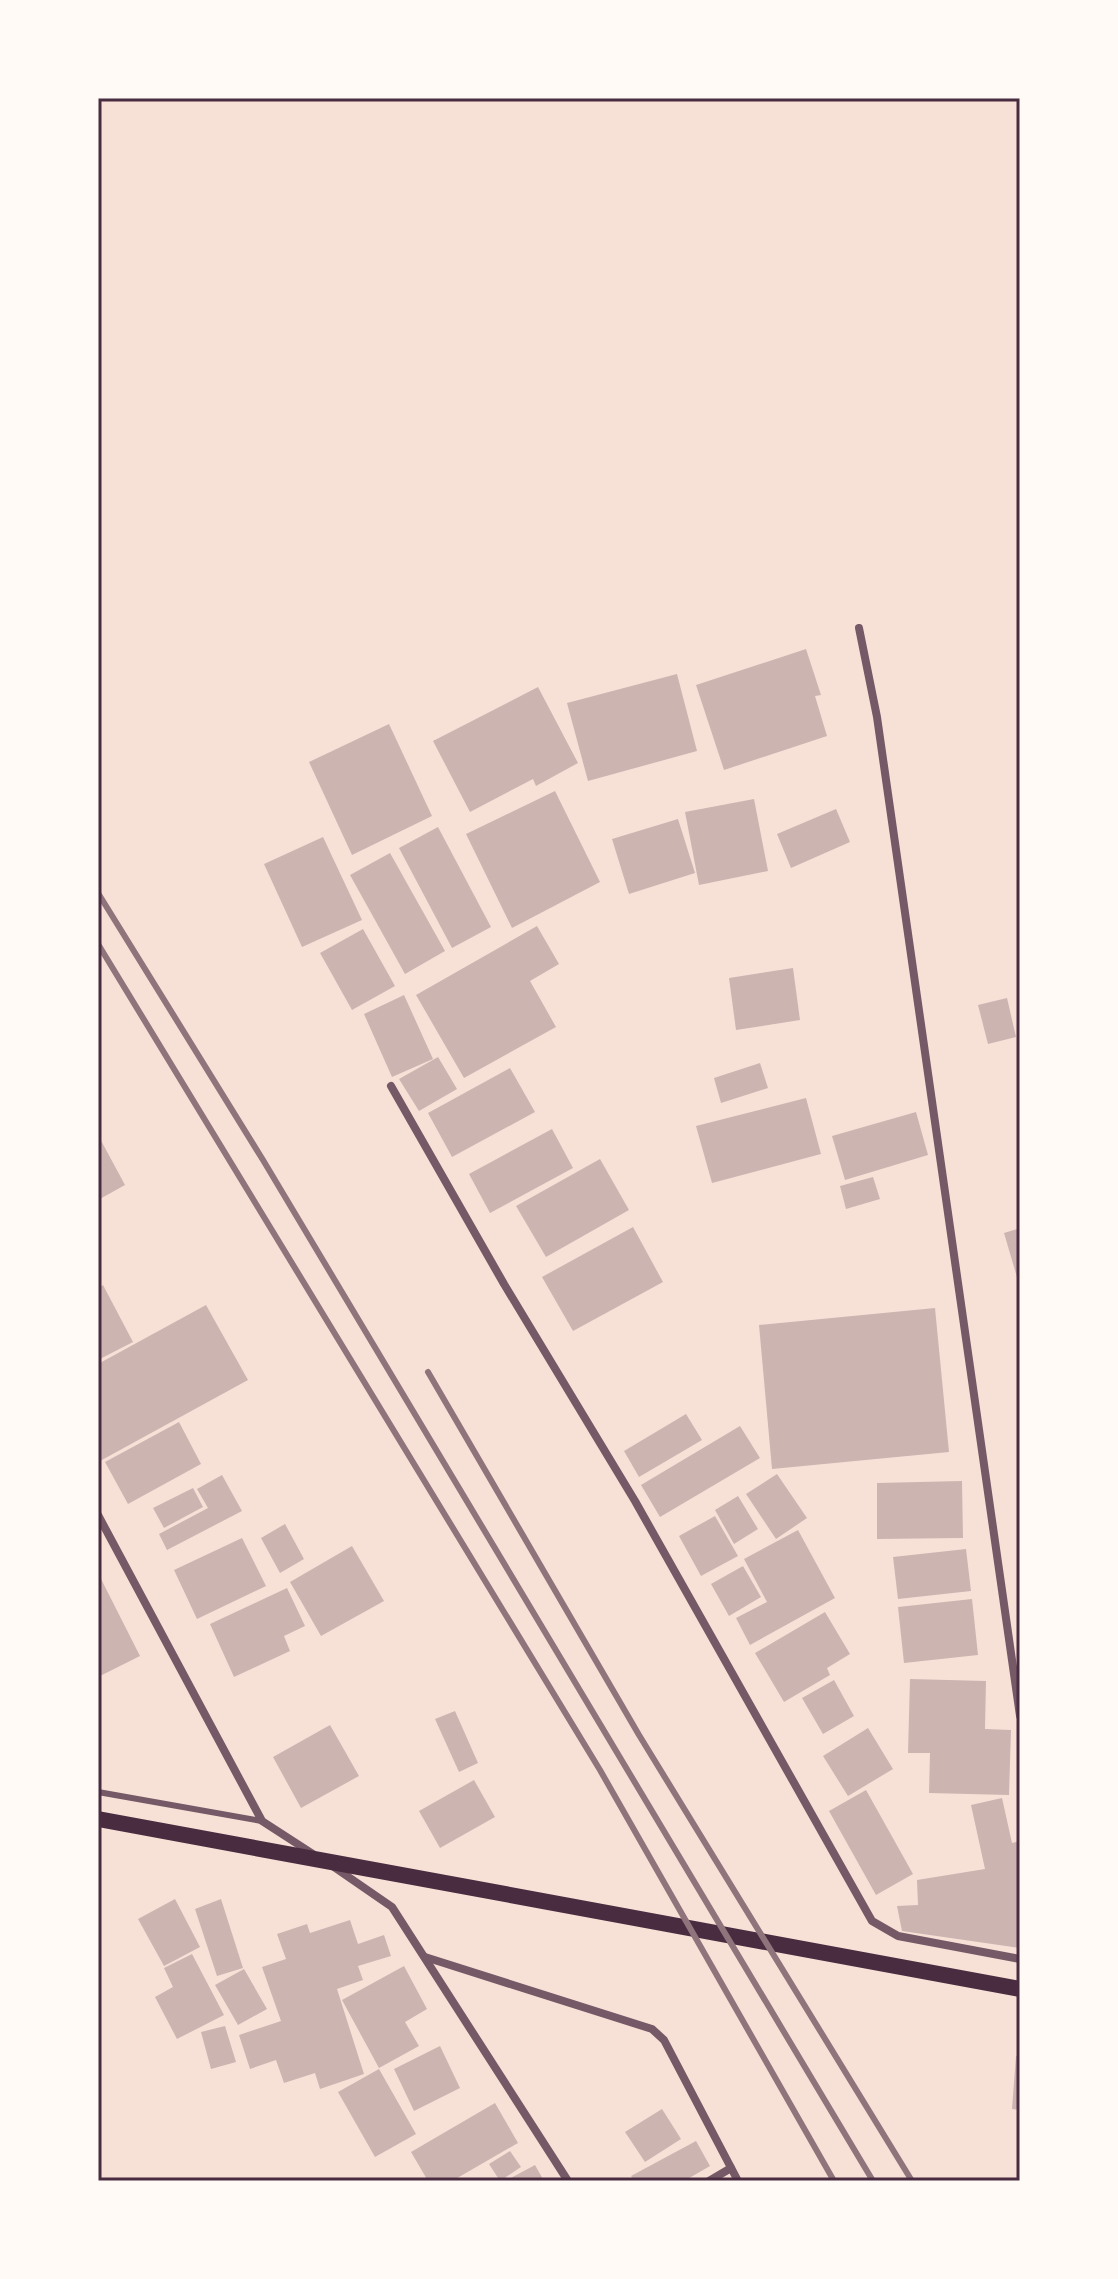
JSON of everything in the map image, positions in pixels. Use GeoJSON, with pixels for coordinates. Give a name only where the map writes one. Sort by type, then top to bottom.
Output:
{"type":"FeatureCollection","features":[{"type":"Feature","properties":{"kind":"main road"},"geometry":{"type":"LineString","coordinates":[[98,1819],[1020,1989]]}},
{"type":"Feature","properties":{"kind":"street"},"geometry":{"type":"LineString","coordinates":[[859,628],[879,733],[1020,1716]]}},
{"type":"Feature","properties":{"kind":"street"},"geometry":{"type":"LineString","coordinates":[[391,1086],[504,1284],[635,1501],[872,1921],[898,1936],[1020,1959]]}},
{"type":"Feature","properties":{"kind":"street"},"geometry":{"type":"LineString","coordinates":[[98,1515],[262,1821],[383,1899],[424,1957],[568,2181]]}},
{"type":"Feature","properties":{"kind":"street"},"geometry":{"type":"LineString","coordinates":[[1008,1634],[1020,1632]]}},
{"type":"Feature","properties":{"kind":"street"},"geometry":{"type":"LineString","coordinates":[[424,1957],[652,2029],[664,2040],[738,2181]]}},
{"type":"Feature","properties":{"kind":"street"},"geometry":{"type":"LineString","coordinates":[[709,2181],[731,2168]]}},
{"type":"Feature","properties":{"kind":"lane"},"geometry":{"type":"LineString","coordinates":[[98,1792],[262,1821]]}},
{"type":"Feature","properties":{"kind":"building"},"geometry":{"type":"Polygon","coordinates":[[[806,649],[821,695],[815,696],[827,736],[724,770],[696,685],[806,649]]]}},
{"type":"Feature","properties":{"kind":"building"},"geometry":{"type":"Polygon","coordinates":[[[677,674],[697,751],[588,781],[567,703],[677,674]]]}},
{"type":"Feature","properties":{"kind":"building"},"geometry":{"type":"Polygon","coordinates":[[[538,687],[578,763],[536,786],[533,779],[470,812],[433,741],[538,687]]]}},
{"type":"Feature","properties":{"kind":"building"},"geometry":{"type":"Polygon","coordinates":[[[389,724],[432,816],[352,855],[309,762],[389,724]]]}},
{"type":"Feature","properties":{"kind":"building"},"geometry":{"type":"Polygon","coordinates":[[[555,791],[600,882],[512,928],[466,834],[555,791]]]}},
{"type":"Feature","properties":{"kind":"building"},"geometry":{"type":"Polygon","coordinates":[[[754,799],[768,871],[699,885],[685,812],[754,799]]]}},
{"type":"Feature","properties":{"kind":"building"},"geometry":{"type":"Polygon","coordinates":[[[836,809],[850,842],[791,868],[777,834],[836,809]]]}},
{"type":"Feature","properties":{"kind":"building"},"geometry":{"type":"Polygon","coordinates":[[[678,819],[695,873],[629,894],[612,839],[678,819]]]}},
{"type":"Feature","properties":{"kind":"building"},"geometry":{"type":"Polygon","coordinates":[[[438,827],[491,927],[452,948],[399,848],[438,827]]]}},
{"type":"Feature","properties":{"kind":"building"},"geometry":{"type":"Polygon","coordinates":[[[323,837],[362,920],[302,947],[264,864],[323,837]]]}},
{"type":"Feature","properties":{"kind":"building"},"geometry":{"type":"Polygon","coordinates":[[[390,853],[445,951],[405,974],[350,875],[390,853]]]}},
{"type":"Feature","properties":{"kind":"building"},"geometry":{"type":"Polygon","coordinates":[[[537,926],[559,964],[530,981],[556,1027],[464,1078],[416,995],[537,926]]]}},
{"type":"Feature","properties":{"kind":"building"},"geometry":{"type":"Polygon","coordinates":[[[363,929],[395,986],[352,1010],[320,953],[363,929]]]}},
{"type":"Feature","properties":{"kind":"building"},"geometry":{"type":"Polygon","coordinates":[[[793,968],[800,1020],[736,1030],[729,978],[793,968]]]}},
{"type":"Feature","properties":{"kind":"building"},"geometry":{"type":"Polygon","coordinates":[[[404,995],[433,1059],[392,1077],[364,1014],[404,995]]]}},
{"type":"Feature","properties":{"kind":"building"},"geometry":{"type":"Polygon","coordinates":[[[1007,998],[1016,1037],[988,1044],[978,1005],[1007,998]]]}},
{"type":"Feature","properties":{"kind":"building"},"geometry":{"type":"Polygon","coordinates":[[[438,1057],[457,1089],[419,1111],[399,1079],[438,1057]]]}},
{"type":"Feature","properties":{"kind":"building"},"geometry":{"type":"Polygon","coordinates":[[[760,1063],[768,1088],[721,1103],[714,1078],[760,1063]]]}},
{"type":"Feature","properties":{"kind":"building"},"geometry":{"type":"Polygon","coordinates":[[[510,1068],[535,1112],[452,1157],[428,1113],[510,1068]]]}},
{"type":"Feature","properties":{"kind":"building"},"geometry":{"type":"Polygon","coordinates":[[[806,1098],[821,1154],[712,1183],[696,1126],[806,1098]]]}},
{"type":"Feature","properties":{"kind":"building"},"geometry":{"type":"Polygon","coordinates":[[[916,1112],[928,1155],[845,1180],[832,1136],[916,1112]]]}},
{"type":"Feature","properties":{"kind":"building"},"geometry":{"type":"Polygon","coordinates":[[[552,1129],[573,1168],[490,1213],[469,1174],[552,1129]]]}},
{"type":"Feature","properties":{"kind":"building"},"geometry":{"type":"Polygon","coordinates":[[[98,1135],[125,1185],[98,1200],[98,1135]]]}},
{"type":"Feature","properties":{"kind":"building"},"geometry":{"type":"Polygon","coordinates":[[[600,1159],[629,1210],[546,1257],[516,1206],[600,1159]]]}},
{"type":"Feature","properties":{"kind":"building"},"geometry":{"type":"Polygon","coordinates":[[[873,1177],[880,1199],[846,1209],[840,1186],[873,1177]]]}},
{"type":"Feature","properties":{"kind":"building"},"geometry":{"type":"Polygon","coordinates":[[[633,1227],[663,1282],[573,1331],[542,1277],[633,1227]]]}},
{"type":"Feature","properties":{"kind":"building"},"geometry":{"type":"Polygon","coordinates":[[[1020,1228],[1020,1284],[1019,1284],[1004,1233],[1020,1228]]]}},
{"type":"Feature","properties":{"kind":"building"},"geometry":{"type":"Polygon","coordinates":[[[103,1285],[133,1342],[98,1360],[98,1288],[103,1285]]]}},
{"type":"Feature","properties":{"kind":"building"},"geometry":{"type":"Polygon","coordinates":[[[206,1305],[248,1380],[100,1461],[98,1364],[206,1305]]]}},
{"type":"Feature","properties":{"kind":"building"},"geometry":{"type":"Polygon","coordinates":[[[935,1308],[949,1452],[772,1469],[759,1325],[935,1308]]]}},
{"type":"Feature","properties":{"kind":"building"},"geometry":{"type":"Polygon","coordinates":[[[686,1414],[702,1440],[639,1477],[624,1451],[686,1414]]]}},
{"type":"Feature","properties":{"kind":"building"},"geometry":{"type":"Polygon","coordinates":[[[179,1422],[201,1464],[128,1504],[105,1462],[179,1422]]]}},
{"type":"Feature","properties":{"kind":"building"},"geometry":{"type":"Polygon","coordinates":[[[740,1426],[760,1458],[660,1517],[641,1485],[740,1426]]]}},
{"type":"Feature","properties":{"kind":"building"},"geometry":{"type":"Polygon","coordinates":[[[777,1474],[807,1518],[776,1539],[746,1494],[777,1474]]]}},
{"type":"Feature","properties":{"kind":"building"},"geometry":{"type":"Polygon","coordinates":[[[222,1475],[242,1511],[167,1550],[159,1534],[208,1508],[197,1489],[222,1475]]]}},
{"type":"Feature","properties":{"kind":"building"},"geometry":{"type":"Polygon","coordinates":[[[962,1481],[963,1538],[877,1539],[877,1483],[962,1481]]]}},
{"type":"Feature","properties":{"kind":"building"},"geometry":{"type":"Polygon","coordinates":[[[193,1488],[203,1507],[164,1528],[153,1508],[193,1488]]]}},
{"type":"Feature","properties":{"kind":"building"},"geometry":{"type":"Polygon","coordinates":[[[738,1496],[758,1529],[734,1544],[715,1510],[738,1496]]]}},
{"type":"Feature","properties":{"kind":"building"},"geometry":{"type":"Polygon","coordinates":[[[715,1516],[738,1556],[701,1576],[679,1536],[715,1516]]]}},
{"type":"Feature","properties":{"kind":"building"},"geometry":{"type":"Polygon","coordinates":[[[285,1524],[304,1559],[280,1573],[261,1538],[285,1524]]]}},
{"type":"Feature","properties":{"kind":"building"},"geometry":{"type":"Polygon","coordinates":[[[798,1530],[835,1598],[750,1645],[736,1618],[767,1602],[744,1559],[798,1530]]]}},
{"type":"Feature","properties":{"kind":"building"},"geometry":{"type":"Polygon","coordinates":[[[242,1538],[266,1586],[197,1619],[174,1570],[242,1538]]]}},
{"type":"Feature","properties":{"kind":"building"},"geometry":{"type":"Polygon","coordinates":[[[352,1546],[384,1601],[321,1636],[290,1582],[352,1546]]]}},
{"type":"Feature","properties":{"kind":"building"},"geometry":{"type":"Polygon","coordinates":[[[966,1549],[971,1591],[898,1599],[893,1557],[966,1549]]]}},
{"type":"Feature","properties":{"kind":"building"},"geometry":{"type":"Polygon","coordinates":[[[743,1566],[761,1597],[729,1616],[711,1584],[743,1566]]]}},
{"type":"Feature","properties":{"kind":"building"},"geometry":{"type":"Polygon","coordinates":[[[98,1573],[140,1656],[98,1677],[98,1573]]]}},
{"type":"Feature","properties":{"kind":"building"},"geometry":{"type":"Polygon","coordinates":[[[287,1588],[305,1626],[284,1636],[290,1651],[234,1677],[210,1624],[287,1588]]]}},
{"type":"Feature","properties":{"kind":"building"},"geometry":{"type":"Polygon","coordinates":[[[972,1599],[978,1655],[904,1663],[898,1607],[972,1599]]]}},
{"type":"Feature","properties":{"kind":"building"},"geometry":{"type":"Polygon","coordinates":[[[825,1612],[850,1654],[827,1668],[830,1675],[784,1702],[755,1653],[825,1612]]]}},
{"type":"Feature","properties":{"kind":"building"},"geometry":{"type":"Polygon","coordinates":[[[910,1679],[986,1681],[985,1729],[1011,1730],[1009,1795],[929,1793],[930,1753],[908,1753],[910,1679]]]}},
{"type":"Feature","properties":{"kind":"building"},"geometry":{"type":"Polygon","coordinates":[[[834,1680],[854,1716],[823,1734],[802,1698],[834,1680]]]}},
{"type":"Feature","properties":{"kind":"building"},"geometry":{"type":"Polygon","coordinates":[[[455,1711],[478,1763],[459,1772],[435,1719],[455,1711]]]}},
{"type":"Feature","properties":{"kind":"building"},"geometry":{"type":"Polygon","coordinates":[[[330,1725],[359,1776],[301,1808],[273,1757],[330,1725]]]}},
{"type":"Feature","properties":{"kind":"building"},"geometry":{"type":"Polygon","coordinates":[[[868,1728],[893,1769],[848,1796],[823,1756],[868,1728]]]}},
{"type":"Feature","properties":{"kind":"building"},"geometry":{"type":"Polygon","coordinates":[[[474,1780],[495,1817],[440,1848],[419,1811],[474,1780]]]}},
{"type":"Feature","properties":{"kind":"building"},"geometry":{"type":"Polygon","coordinates":[[[866,1790],[913,1874],[876,1895],[829,1811],[866,1790]]]}},
{"type":"Feature","properties":{"kind":"building"},"geometry":{"type":"Polygon","coordinates":[[[1002,1798],[1012,1843],[1020,1841],[1020,1948],[902,1931],[897,1906],[918,1905],[917,1880],[985,1869],[971,1805],[1002,1798]]]}},
{"type":"Feature","properties":{"kind":"building"},"geometry":{"type":"Polygon","coordinates":[[[175,1899],[200,1947],[164,1966],[138,1919],[175,1899]]]}},
{"type":"Feature","properties":{"kind":"building"},"geometry":{"type":"Polygon","coordinates":[[[221,1899],[243,1968],[217,1976],[195,1909],[221,1899]]]}},
{"type":"Feature","properties":{"kind":"building"},"geometry":{"type":"Polygon","coordinates":[[[350,1920],[358,1944],[384,1935],[391,1956],[358,1966],[363,1980],[337,1989],[364,2074],[320,2089],[315,2073],[284,2083],[276,2060],[250,2069],[239,2035],[281,2021],[262,1967],[286,1959],[277,1934],[307,1924],[310,1933],[350,1920]]]}},
{"type":"Feature","properties":{"kind":"building"},"geometry":{"type":"Polygon","coordinates":[[[192,1954],[224,2015],[177,2039],[155,1997],[173,1987],[164,1968],[192,1954]]]}},
{"type":"Feature","properties":{"kind":"building"},"geometry":{"type":"Polygon","coordinates":[[[404,1966],[427,2009],[405,2022],[419,2046],[379,2068],[342,2000],[404,1966]]]}},
{"type":"Feature","properties":{"kind":"building"},"geometry":{"type":"Polygon","coordinates":[[[244,1969],[267,2009],[238,2025],[215,1985],[244,1969]]]}},
{"type":"Feature","properties":{"kind":"building"},"geometry":{"type":"Polygon","coordinates":[[[225,2026],[236,2062],[211,2069],[201,2032],[225,2026]]]}},
{"type":"Feature","properties":{"kind":"building"},"geometry":{"type":"Polygon","coordinates":[[[440,2046],[460,2088],[414,2111],[394,2069],[440,2046]]]}},
{"type":"Feature","properties":{"kind":"building"},"geometry":{"type":"Polygon","coordinates":[[[1016,2056],[1020,2056],[1020,2110],[1012,2109],[1016,2056]]]}},
{"type":"Feature","properties":{"kind":"building"},"geometry":{"type":"Polygon","coordinates":[[[379,2069],[416,2134],[375,2157],[338,2092],[379,2069]]]}},
{"type":"Feature","properties":{"kind":"building"},"geometry":{"type":"Polygon","coordinates":[[[495,2103],[518,2143],[452,2181],[428,2181],[411,2152],[495,2103]]]}},
{"type":"Feature","properties":{"kind":"building"},"geometry":{"type":"Polygon","coordinates":[[[662,2109],[681,2139],[645,2162],[625,2132],[662,2109]]]}},
{"type":"Feature","properties":{"kind":"building"},"geometry":{"type":"Polygon","coordinates":[[[696,2141],[710,2166],[684,2181],[634,2181],[631,2176],[696,2141]]]}},
{"type":"Feature","properties":{"kind":"building"},"geometry":{"type":"Polygon","coordinates":[[[510,2151],[521,2167],[500,2181],[489,2164],[510,2151]]]}},
{"type":"Feature","properties":{"kind":"building"},"geometry":{"type":"Polygon","coordinates":[[[535,2165],[544,2181],[505,2181],[535,2165]]]}},
{"type":"Feature","properties":{"kind":"railway"},"geometry":{"type":"LineString","coordinates":[[98,893],[263,1160],[873,2181]]}},
{"type":"Feature","properties":{"kind":"railway"},"geometry":{"type":"LineString","coordinates":[[98,944],[600,1770],[834,2181]]}},
{"type":"Feature","properties":{"kind":"railway"},"geometry":{"type":"LineString","coordinates":[[428,1372],[639,1735],[912,2181]]}}]}
